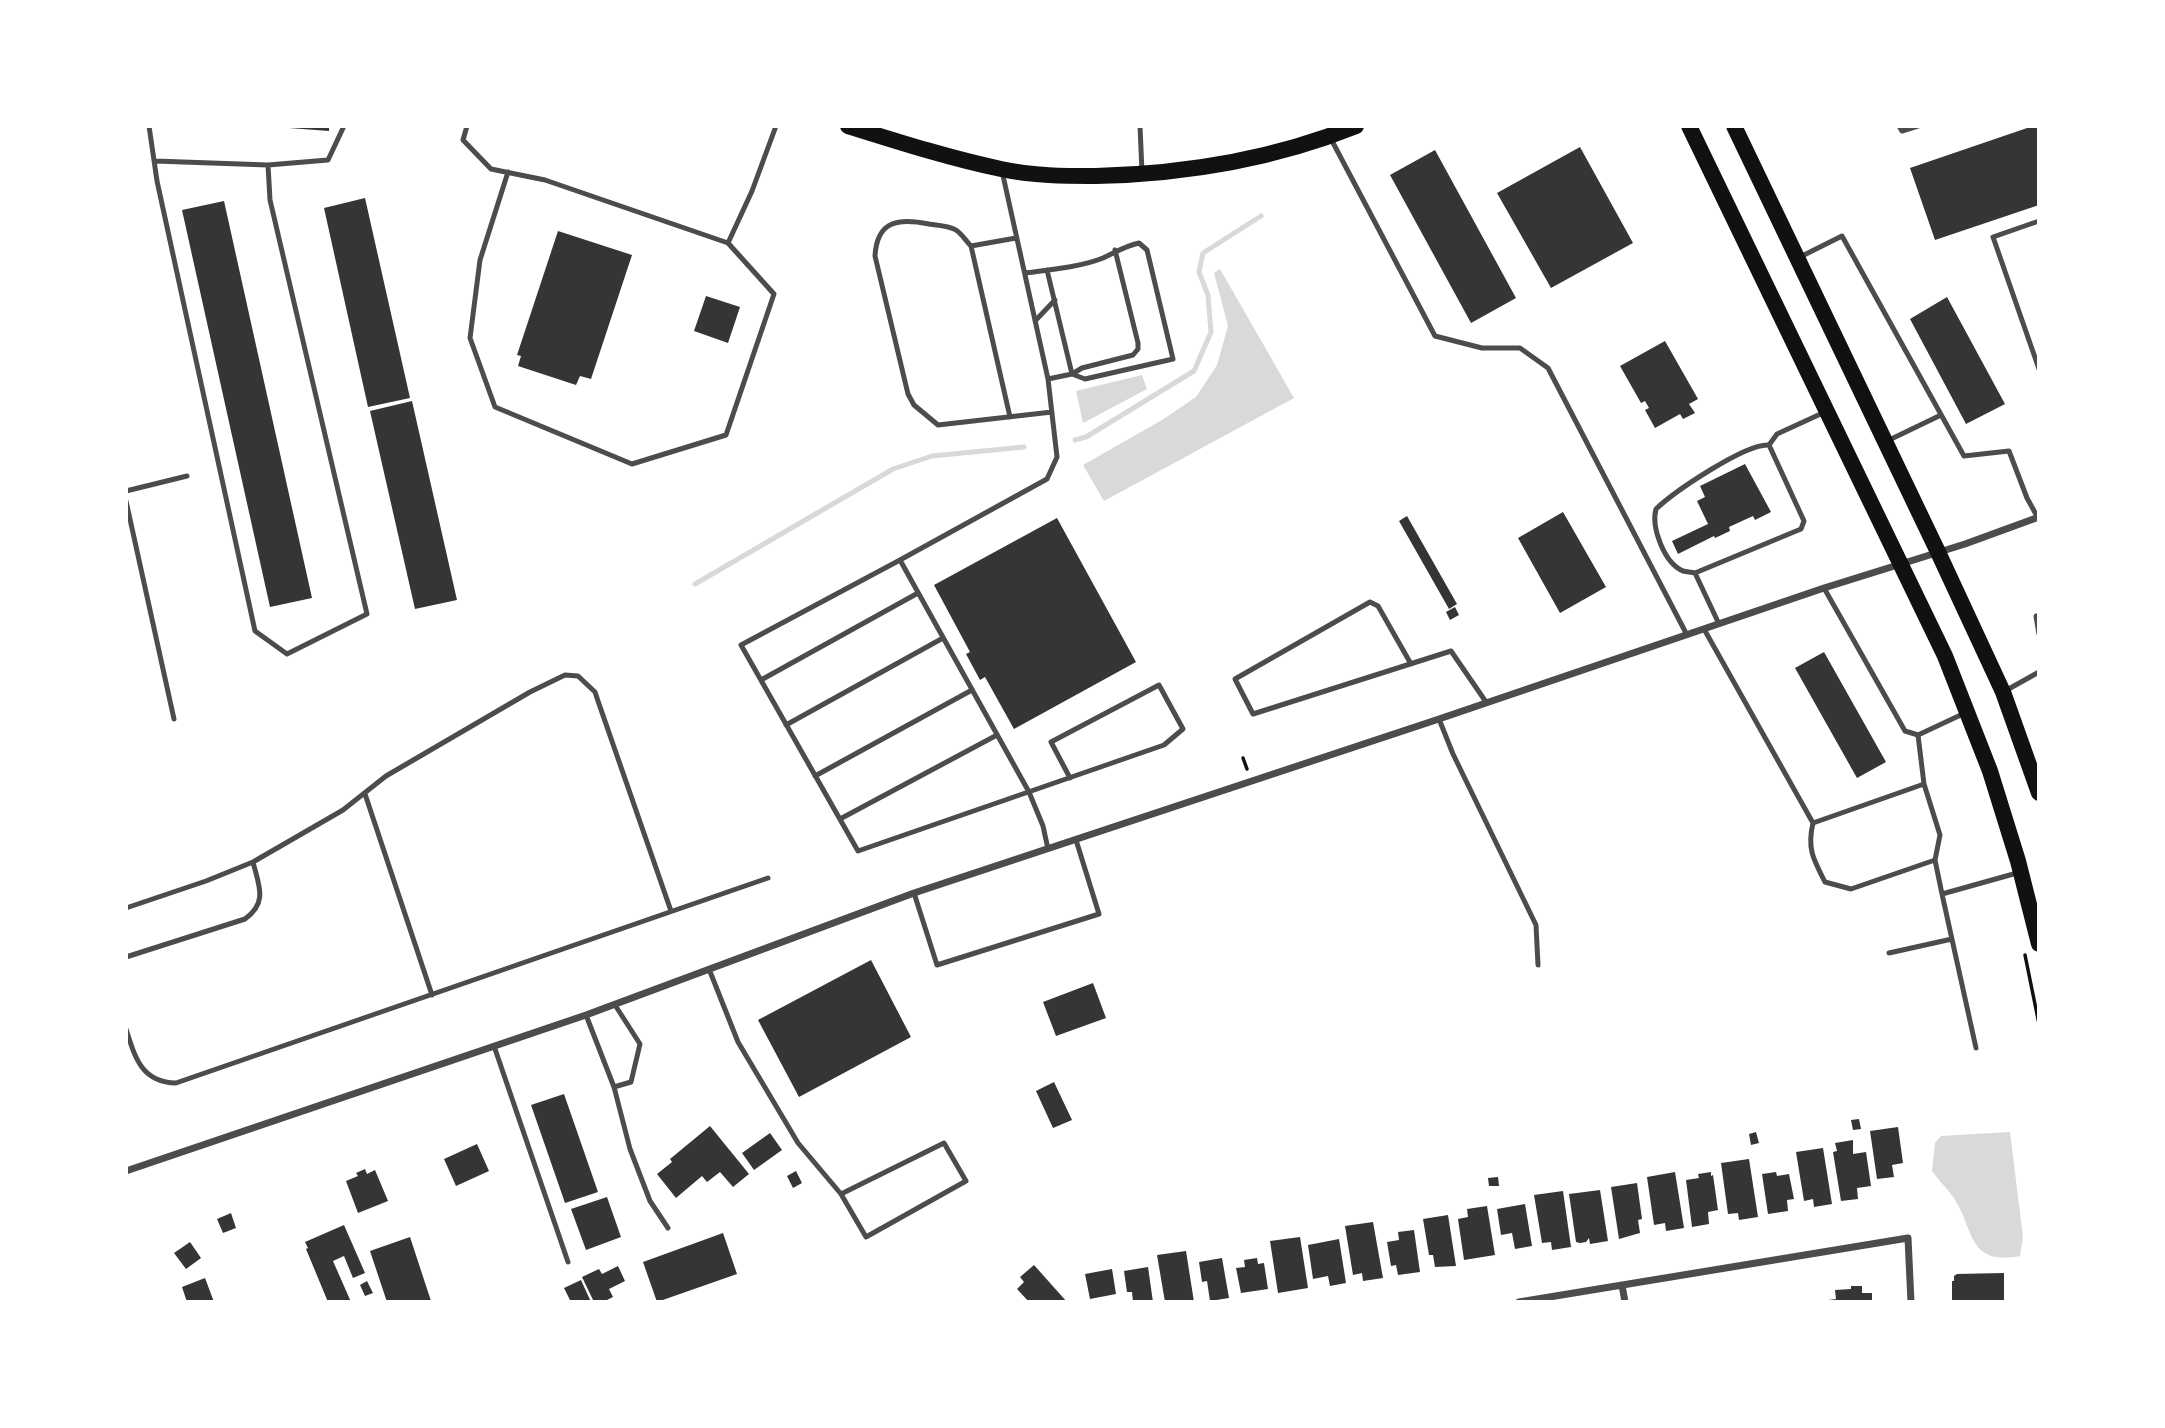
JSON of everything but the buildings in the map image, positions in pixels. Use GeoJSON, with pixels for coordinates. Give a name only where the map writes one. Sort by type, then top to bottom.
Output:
{"type":"FeatureCollection","features":[{"type":"Feature","properties":{"kind":"main road"},"geometry":{"type":"LineString","coordinates":[[848,126],[911,146],[1002,169],[1055,176],[1143,175],[1203,168],[1329,136],[1356,126]]}},
{"type":"Feature","properties":{"kind":"main road"},"geometry":{"type":"LineString","coordinates":[[1689,126],[1945,656],[1990,771],[2021,872],[2039,944]]}},
{"type":"Feature","properties":{"kind":"main road"},"geometry":{"type":"LineString","coordinates":[[1734,126],[2003,692],[2039,793]]}},
{"type":"Feature","properties":{"kind":"street"},"geometry":{"type":"LineString","coordinates":[[126,1171],[615,1005],[914,894],[2038,517]]}},
{"type":"Feature","properties":{"kind":"street"},"geometry":{"type":"LineString","coordinates":[[1519,1302],[1908,1238],[1911,1302]]}},
{"type":"Feature","properties":{"kind":"street"},"geometry":{"type":"LineString","coordinates":[[1622,1285],[1625,1302]]}},
{"type":"Feature","properties":{"kind":"lane"},"geometry":{"type":"LineString","coordinates":[[149,126],[157,181],[255,631],[287,654],[367,614],[270,200],[268,165]]}},
{"type":"Feature","properties":{"kind":"lane"},"geometry":{"type":"LineString","coordinates":[[155,161],[268,165],[328,160],[344,126]]}},
{"type":"Feature","properties":{"kind":"lane"},"geometry":{"type":"LineString","coordinates":[[467,126],[463,140],[491,169],[508,172],[545,180],[728,243],[774,294],[726,435],[632,464],[495,407],[470,338],[480,260],[508,172]]}},
{"type":"Feature","properties":{"kind":"lane"},"geometry":{"type":"LineString","coordinates":[[728,243],[752,191],[776,126]]}},
{"type":"Feature","properties":{"kind":"lane"},"geometry":{"type":"LineString","coordinates":[[1140,126],[1143,175]]}},
{"type":"Feature","properties":{"kind":"lane"},"geometry":{"type":"LineString","coordinates":[[1899,126],[1902,131],[1918,126]]}},
{"type":"Feature","properties":{"kind":"lane"},"geometry":{"type":"LineString","coordinates":[[1329,136],[1434,336],[1482,348],[1520,348],[1548,368],[1687,635]]}},
{"type":"Feature","properties":{"kind":"lane"},"geometry":{"type":"LineString","coordinates":[[1002,169],[1048,379],[1057,457],[1047,479],[741,645],[858,851],[1070,778],[1164,745],[1183,729],[1159,685],[1051,742],[1070,778]]}},
{"type":"Feature","properties":{"kind":"lane"},"geometry":{"type":"LineString","coordinates":[[1010,417],[971,246],[955,229],[909,220],[894,222],[883,229],[876,243],[875,256],[908,394],[914,405],[938,425],[1010,417],[1052,412]]}},
{"type":"Feature","properties":{"kind":"lane"},"geometry":{"type":"LineString","coordinates":[[2039,221],[1993,237],[2039,369]]}},
{"type":"Feature","properties":{"kind":"lane"},"geometry":{"type":"LineString","coordinates":[[1797,258],[1842,236],[1964,456],[2009,451],[2027,498],[2038,517]]}},
{"type":"Feature","properties":{"kind":"lane"},"geometry":{"type":"LineString","coordinates":[[971,246],[1016,238]]}},
{"type":"Feature","properties":{"kind":"lane"},"geometry":{"type":"LineString","coordinates":[[1024,273],[1102,258],[1115,250],[1139,243],[1147,250],[1172,359],[1085,379],[1072,374]]}},
{"type":"Feature","properties":{"kind":"lane"},"geometry":{"type":"LineString","coordinates":[[1048,379],[1133,355],[1138,349],[1115,250]]}},
{"type":"Feature","properties":{"kind":"lane"},"geometry":{"type":"LineString","coordinates":[[1047,270],[1072,374]]}},
{"type":"Feature","properties":{"kind":"lane"},"geometry":{"type":"LineString","coordinates":[[1035,321],[1055,300]]}},
{"type":"Feature","properties":{"kind":"lane"},"geometry":{"type":"LineString","coordinates":[[1769,445],[1777,434],[1828,411]]}},
{"type":"Feature","properties":{"kind":"lane"},"geometry":{"type":"LineString","coordinates":[[1885,442],[1941,415]]}},
{"type":"Feature","properties":{"kind":"lane"},"geometry":{"type":"LineString","coordinates":[[1759,444],[1769,445],[1804,521],[1801,528],[1695,573],[1676,565],[1663,547],[1654,524],[1656,509],[1712,469],[1759,444]]}},
{"type":"Feature","properties":{"kind":"lane"},"geometry":{"type":"LineString","coordinates":[[126,491],[187,476]]}},
{"type":"Feature","properties":{"kind":"lane"},"geometry":{"type":"LineString","coordinates":[[126,501],[174,719]]}},
{"type":"Feature","properties":{"kind":"lane"},"geometry":{"type":"LineString","coordinates":[[900,560],[1029,792],[1043,826],[1048,849]]}},
{"type":"Feature","properties":{"kind":"lane"},"geometry":{"type":"LineString","coordinates":[[1695,573],[1719,624]]}},
{"type":"Feature","properties":{"kind":"lane"},"geometry":{"type":"LineString","coordinates":[[1824,588],[1905,731],[1917,735],[1968,712]]}},
{"type":"Feature","properties":{"kind":"lane"},"geometry":{"type":"LineString","coordinates":[[761,680],[918,593]]}},
{"type":"Feature","properties":{"kind":"lane"},"geometry":{"type":"LineString","coordinates":[[1411,664],[1378,606],[1370,602],[1235,679],[1253,714],[1411,664],[1451,651],[1486,702]]}},
{"type":"Feature","properties":{"kind":"lane"},"geometry":{"type":"LineString","coordinates":[[2039,615],[2036,616],[2039,634]]}},
{"type":"Feature","properties":{"kind":"lane"},"geometry":{"type":"LineString","coordinates":[[1704,629],[1813,822],[1809,840],[1815,863],[1825,882],[1851,889],[1935,860]]}},
{"type":"Feature","properties":{"kind":"lane"},"geometry":{"type":"LineString","coordinates":[[786,725],[943,638]]}},
{"type":"Feature","properties":{"kind":"lane"},"geometry":{"type":"LineString","coordinates":[[2003,692],[2039,672]]}},
{"type":"Feature","properties":{"kind":"lane"},"geometry":{"type":"LineString","coordinates":[[126,908],[253,862],[334,816],[386,776],[530,692],[565,675],[578,676],[595,692],[671,911]]}},
{"type":"Feature","properties":{"kind":"lane"},"geometry":{"type":"LineString","coordinates":[[815,776],[972,690]]}},
{"type":"Feature","properties":{"kind":"lane"},"geometry":{"type":"LineString","coordinates":[[1439,719],[1453,754],[1536,925],[1538,965]]}},
{"type":"Feature","properties":{"kind":"lane"},"geometry":{"type":"LineString","coordinates":[[840,819],[997,735]]}},
{"type":"Feature","properties":{"kind":"lane"},"geometry":{"type":"LineString","coordinates":[[1917,735],[1924,784],[1940,835],[1935,860],[1976,1048]]}},
{"type":"Feature","properties":{"kind":"lane"},"geometry":{"type":"LineString","coordinates":[[1813,822],[1924,784]]}},
{"type":"Feature","properties":{"kind":"lane"},"geometry":{"type":"LineString","coordinates":[[365,794],[432,995]]}},
{"type":"Feature","properties":{"kind":"lane"},"geometry":{"type":"LineString","coordinates":[[914,894],[937,965],[1099,914],[1076,840]]}},
{"type":"Feature","properties":{"kind":"lane"},"geometry":{"type":"LineString","coordinates":[[126,957],[245,919],[256,911],[261,895],[253,862]]}},
{"type":"Feature","properties":{"kind":"lane"},"geometry":{"type":"LineString","coordinates":[[1942,894],[2021,872]]}},
{"type":"Feature","properties":{"kind":"lane"},"geometry":{"type":"LineString","coordinates":[[126,1029],[141,1066],[150,1076],[164,1083],[176,1083],[768,878]]}},
{"type":"Feature","properties":{"kind":"lane"},"geometry":{"type":"LineString","coordinates":[[1889,953],[1952,939]]}},
{"type":"Feature","properties":{"kind":"lane"},"geometry":{"type":"LineString","coordinates":[[709,969],[738,1042],[798,1143],[841,1194],[866,1237],[966,1181],[944,1143],[841,1194]]}},
{"type":"Feature","properties":{"kind":"lane"},"geometry":{"type":"LineString","coordinates":[[614,1087],[631,1082],[640,1044],[615,1005]]}},
{"type":"Feature","properties":{"kind":"lane"},"geometry":{"type":"LineString","coordinates":[[586,1015],[614,1087],[630,1149],[650,1201],[668,1228]]}},
{"type":"Feature","properties":{"kind":"lane"},"geometry":{"type":"LineString","coordinates":[[494,1046],[568,1262]]}},
{"type":"Feature","properties":{"kind":"shaded area"},"geometry":{"type":"Polygon","coordinates":[[[1220,269],[1294,398],[1104,501],[1083,465],[1162,420],[1196,397],[1217,365],[1228,326],[1214,273],[1220,269]]]}},
{"type":"Feature","properties":{"kind":"shaded area"},"geometry":{"type":"Polygon","coordinates":[[[1142,375],[1147,389],[1083,423],[1076,391],[1142,375]]]}},
{"type":"Feature","properties":{"kind":"shaded area"},"geometry":{"type":"Polygon","coordinates":[[[2010,1132],[2023,1237],[2020,1256],[2003,1258],[1990,1255],[1974,1242],[1953,1197],[1932,1171],[1935,1143],[1941,1136],[2010,1132]]]}},
{"type":"Feature","properties":{"kind":"waterway"},"geometry":{"type":"LineString","coordinates":[[1075,440],[1086,437],[1194,371],[1211,332],[1208,295],[1199,272],[1203,253],[1261,216]]}},
{"type":"Feature","properties":{"kind":"waterway"},"geometry":{"type":"LineString","coordinates":[[695,584],[893,469],[932,456],[1024,447]]}}]}
